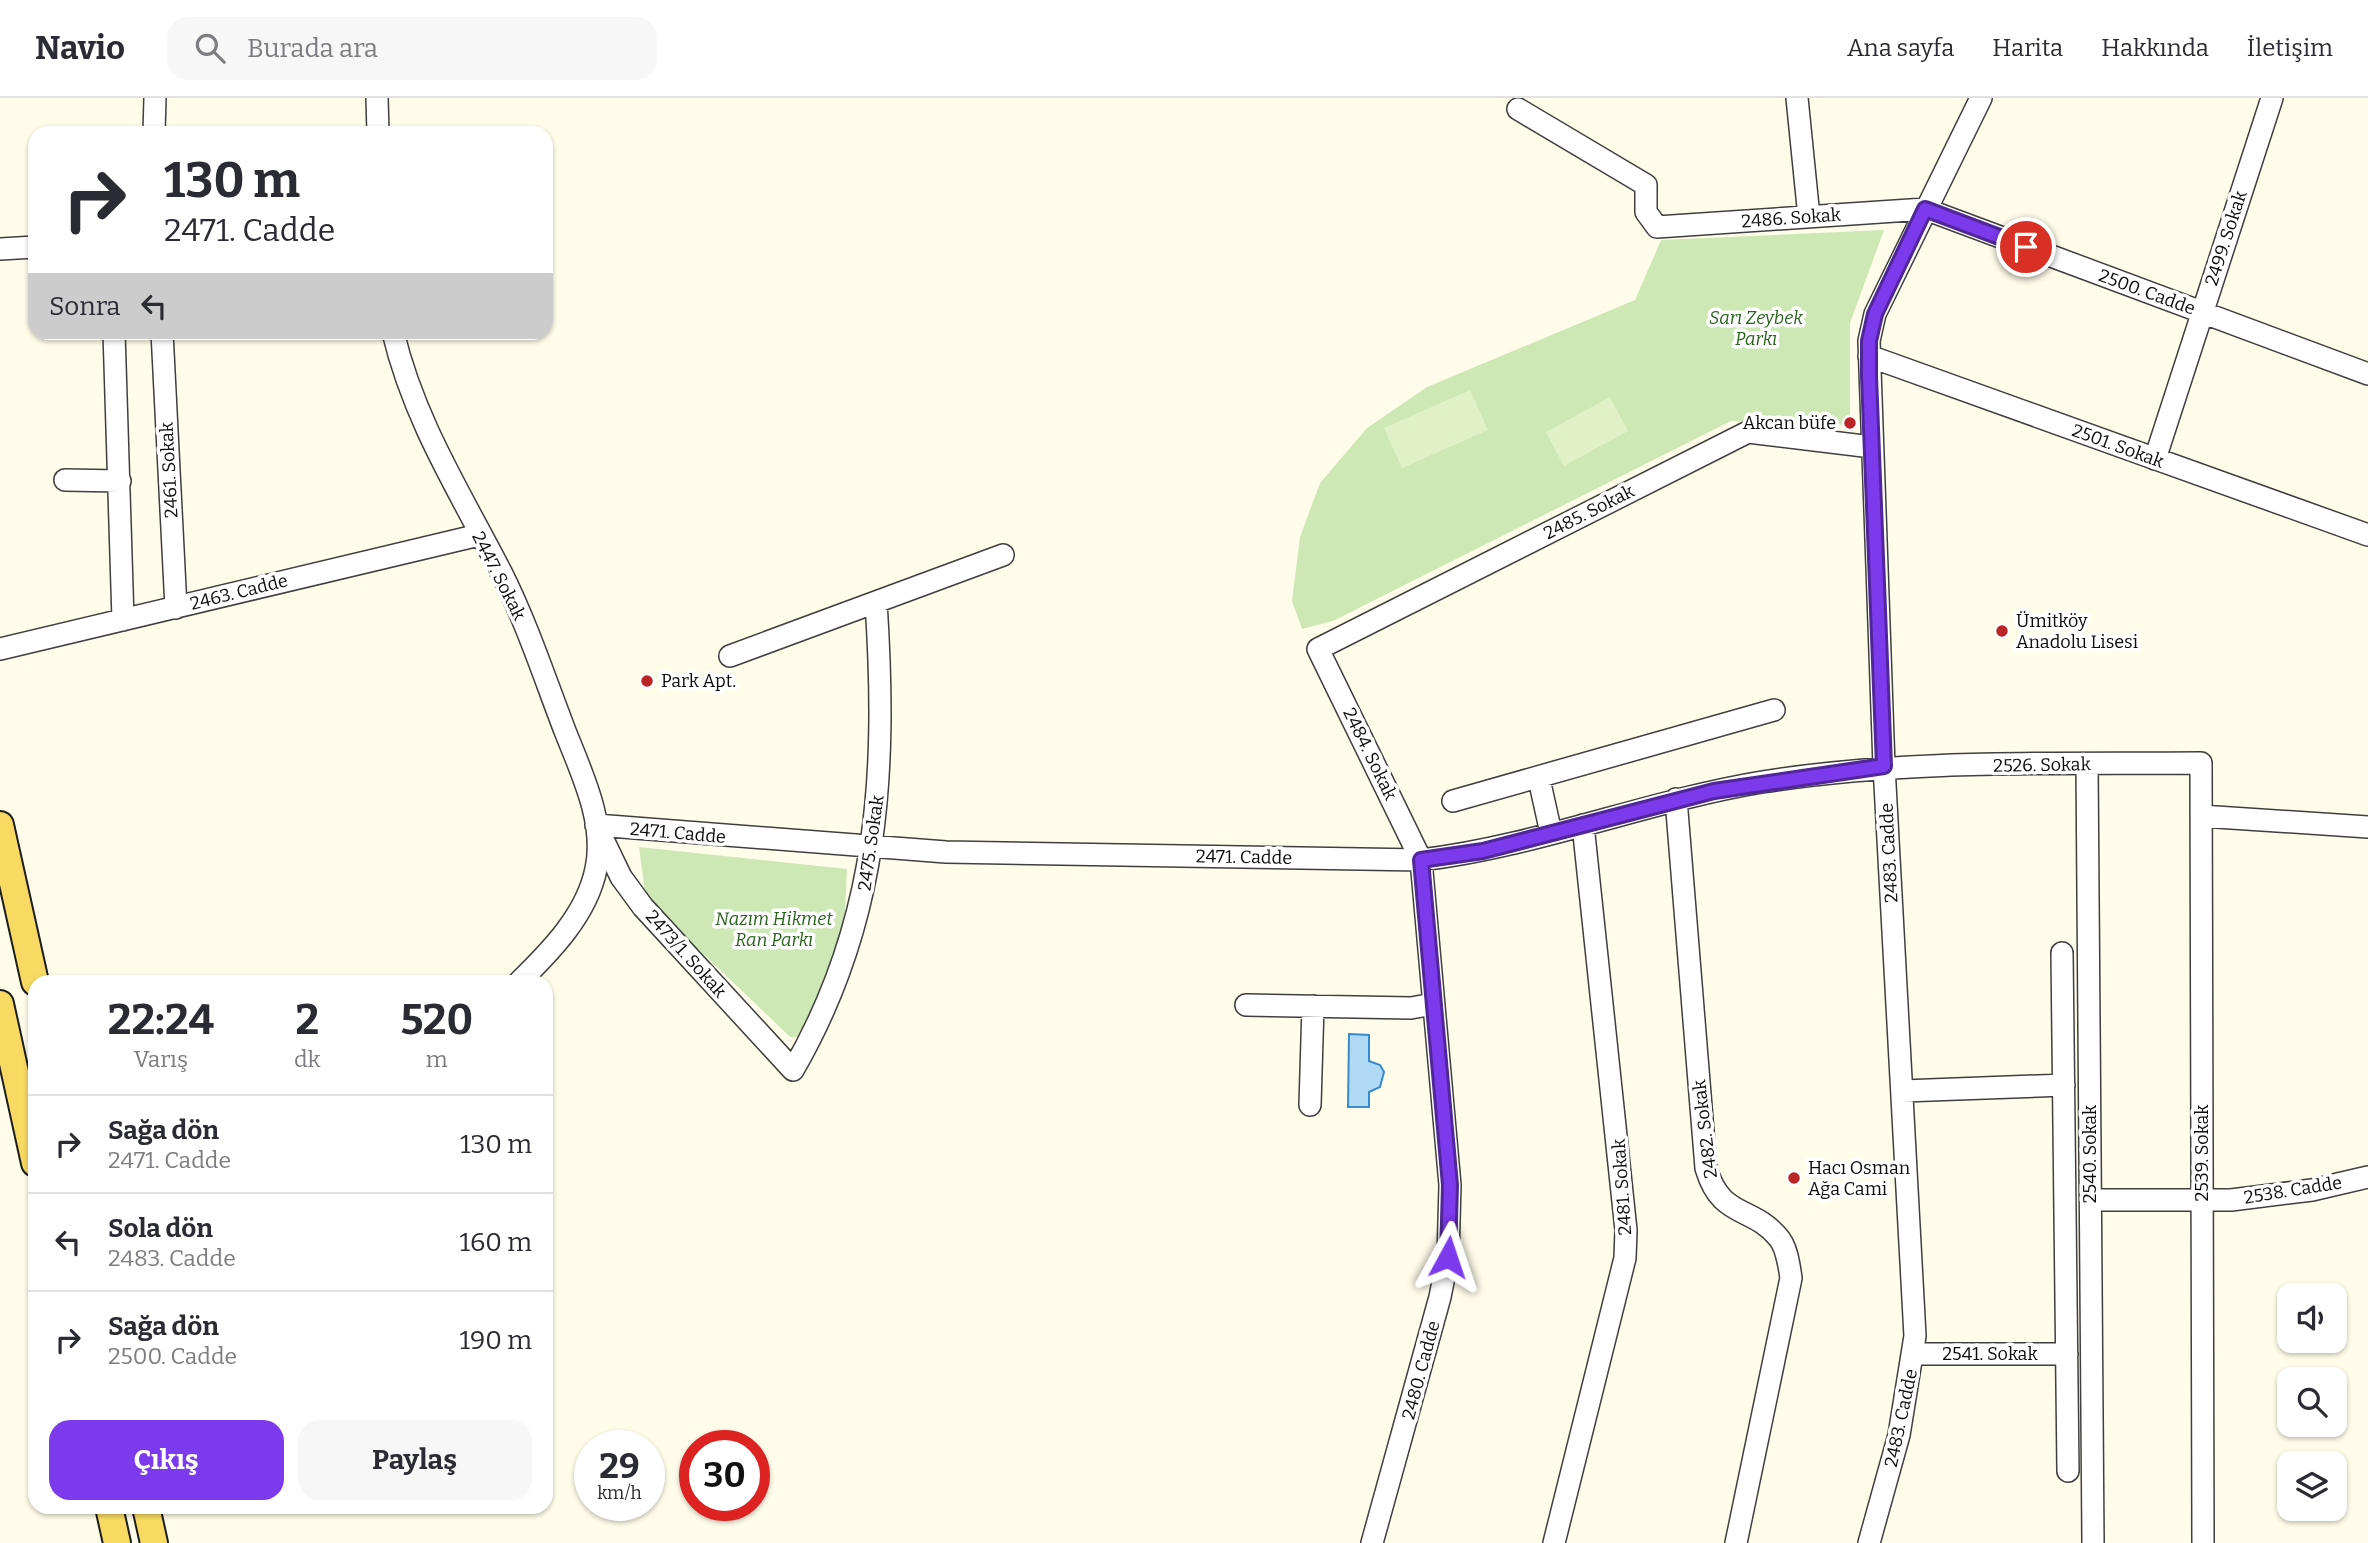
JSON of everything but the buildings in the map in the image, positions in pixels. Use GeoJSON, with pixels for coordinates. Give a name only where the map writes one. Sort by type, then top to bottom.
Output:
{"type":"FeatureCollection","features":[{"type":"Feature","properties":{"kind":"main road"},"geometry":{"type":"LineString","coordinates":[[0,824],[33,975]]}},
{"type":"Feature","properties":{"kind":"main road"},"geometry":{"type":"LineString","coordinates":[[0,1004],[8,1077],[28,1141]]}},
{"type":"Feature","properties":{"kind":"main road"},"geometry":{"type":"LineString","coordinates":[[111,1514],[117,1543]]}},
{"type":"Feature","properties":{"kind":"main road"},"geometry":{"type":"LineString","coordinates":[[148,1514],[154,1543]]}},
{"type":"Feature","properties":{"kind":"street"},"geometry":{"type":"LineString","coordinates":[[154,126],[155,98]]}},
{"type":"Feature","properties":{"kind":"street"},"geometry":{"type":"LineString","coordinates":[[377,98],[378,126]]}},
{"type":"Feature","properties":{"kind":"street"},"geometry":{"type":"LineString","coordinates":[[1797,98],[1810,217]]}},
{"type":"Feature","properties":{"kind":"street","name":"2483. Cadde"},"geometry":{"type":"LineString","coordinates":[[1869,1543],[1899,1435],[1914,1354],[1903,1091],[1884,766],[1869,356],[1875,314],[1981,98]]}},
{"type":"Feature","properties":{"kind":"street","name":"2499. Sokak"},"geometry":{"type":"LineString","coordinates":[[2155,459],[2272,98]]}},
{"type":"Feature","properties":{"kind":"street","name":"2486. Sokak"},"geometry":{"type":"LineString","coordinates":[[1518,108],[1646,185],[1646,212],[1657,227],[1925,209]]}},
{"type":"Feature","properties":{"kind":"street","name":"2500. Cadde"},"geometry":{"type":"LineString","coordinates":[[1925,209],[2368,374]]}},
{"type":"Feature","properties":{"kind":"street"},"geometry":{"type":"LineString","coordinates":[[0,249],[28,247]]}},
{"type":"Feature","properties":{"kind":"street"},"geometry":{"type":"LineString","coordinates":[[114,340],[123,620]]}},
{"type":"Feature","properties":{"kind":"street","name":"2461. Sokak"},"geometry":{"type":"LineString","coordinates":[[162,340],[176,608]]}},
{"type":"Feature","properties":{"kind":"street","name":"2447. Sokak"},"geometry":{"type":"LineString","coordinates":[[395,340],[403,374],[420,419],[501,573],[520,615],[582,775],[596,825]]}},
{"type":"Feature","properties":{"kind":"street","name":"2501. Sokak"},"geometry":{"type":"LineString","coordinates":[[1869,356],[2368,535]]}},
{"type":"Feature","properties":{"kind":"street","name":"2485. Sokak"},"geometry":{"type":"LineString","coordinates":[[1318,649],[1748,432],[1872,447]]}},
{"type":"Feature","properties":{"kind":"street"},"geometry":{"type":"LineString","coordinates":[[65,480],[120,481]]}},
{"type":"Feature","properties":{"kind":"street","name":"2463. Cadde"},"geometry":{"type":"LineString","coordinates":[[0,649],[479,535]]}},
{"type":"Feature","properties":{"kind":"street"},"geometry":{"type":"LineString","coordinates":[[730,656],[1003,555]]}},
{"type":"Feature","properties":{"kind":"street","name":"2475. Sokak"},"geometry":{"type":"LineString","coordinates":[[793,1070],[814,1034],[848,949],[862,903],[872,848],[882,747],[882,688],[876,602]]}},
{"type":"Feature","properties":{"kind":"street","name":"2484. Sokak"},"geometry":{"type":"LineString","coordinates":[[1318,649],[1421,860]]}},
{"type":"Feature","properties":{"kind":"street"},"geometry":{"type":"LineString","coordinates":[[1453,801],[1539,779],[1773,710]]}},
{"type":"Feature","properties":{"kind":"street","name":"2526. Sokak"},"geometry":{"type":"LineString","coordinates":[[1884,766],[2201,763]]}},
{"type":"Feature","properties":{"kind":"street","name":"2539. Sokak"},"geometry":{"type":"LineString","coordinates":[[2201,763],[2203,1543]]}},
{"type":"Feature","properties":{"kind":"street","name":"2540. Sokak"},"geometry":{"type":"LineString","coordinates":[[2087,764],[2093,1543]]}},
{"type":"Feature","properties":{"kind":"street","name":"2471. Cadde"},"geometry":{"type":"LineString","coordinates":[[596,825],[872,848],[1044,854],[1421,860],[1483,851],[1676,799],[1760,782],[1884,766]]}},
{"type":"Feature","properties":{"kind":"street"},"geometry":{"type":"LineString","coordinates":[[1539,779],[1551,834]]}},
{"type":"Feature","properties":{"kind":"street","name":"2482. Sokak"},"geometry":{"type":"LineString","coordinates":[[1676,799],[1706,1168],[1712,1189],[1726,1203],[1763,1224],[1779,1238],[1791,1278],[1736,1543]]}},
{"type":"Feature","properties":{"kind":"street"},"geometry":{"type":"LineString","coordinates":[[2201,816],[2368,827]]}},
{"type":"Feature","properties":{"kind":"street"},"geometry":{"type":"LineString","coordinates":[[525,975],[565,930],[590,890],[599,846],[596,825]]}},
{"type":"Feature","properties":{"kind":"street","name":"2473/1. Sokak"},"geometry":{"type":"LineString","coordinates":[[596,825],[621,877],[643,907],[793,1070]]}},
{"type":"Feature","properties":{"kind":"street","name":"2481. Sokak"},"geometry":{"type":"LineString","coordinates":[[1554,1543],[1625,1258],[1626,1230],[1583,825]]}},
{"type":"Feature","properties":{"kind":"street","name":"2480. Cadde"},"geometry":{"type":"LineString","coordinates":[[1372,1543],[1427,1350],[1448,1257],[1450,1185],[1421,860]]}},
{"type":"Feature","properties":{"kind":"street"},"geometry":{"type":"LineString","coordinates":[[2062,953],[2068,1471]]}},
{"type":"Feature","properties":{"kind":"street"},"geometry":{"type":"LineString","coordinates":[[1246,1005],[1410,1008],[1433,1004]]}},
{"type":"Feature","properties":{"kind":"street"},"geometry":{"type":"LineString","coordinates":[[1310,1105],[1313,1006]]}},
{"type":"Feature","properties":{"kind":"street"},"geometry":{"type":"LineString","coordinates":[[1903,1091],[2064,1085]]}},
{"type":"Feature","properties":{"kind":"street","name":"2538. Cadde"},"geometry":{"type":"LineString","coordinates":[[2091,1200],[2202,1200],[2282,1194],[2368,1177]]}},
{"type":"Feature","properties":{"kind":"street"},"geometry":{"type":"LineString","coordinates":[[2066,1287],[2091,1287]]}},
{"type":"Feature","properties":{"kind":"street","name":"2541. Sokak"},"geometry":{"type":"LineString","coordinates":[[1914,1354],[2067,1354]]}},
{"type":"Feature","properties":{"kind":"green space","name":"Sarı Zeybek Parkı"},"geometry":{"type":"Polygon","coordinates":[[[1884,230],[1850,323],[1850,425],[1731,421],[1333,621],[1302,629],[1292,601],[1300,537],[1320,483],[1367,428],[1427,387],[1635,300],[1661,240],[1884,230]]]}},
{"type":"Feature","properties":{"kind":"green space"},"geometry":{"type":"Polygon","coordinates":[[[1470,390],[1488,430],[1402,468],[1384,428],[1470,390]]]}},
{"type":"Feature","properties":{"kind":"green space"},"geometry":{"type":"Polygon","coordinates":[[[1610,397],[1628,431],[1564,466],[1546,432],[1610,397]]]}},
{"type":"Feature","properties":{"kind":"green space","name":"Nazım Hikmet Ran Parkı"},"geometry":{"type":"Polygon","coordinates":[[[639,847],[847,869],[839,955],[799,1037],[790,1037],[664,916],[645,892],[639,847]]]}},
{"type":"Feature","properties":{"kind":"water"},"geometry":{"type":"Polygon","coordinates":[[[1349,1034],[1369,1035],[1369,1061],[1380,1065],[1384,1072],[1380,1087],[1369,1092],[1369,1107],[1348,1107],[1349,1034]]]}},
{"type":"Feature","properties":{"kind":"place","name":"Akcan büfe"},"geometry":{"type":"Point","coordinates":[1850,423]}},
{"type":"Feature","properties":{"kind":"place","name":"Ümitköy Anadolu Lisesi"},"geometry":{"type":"Point","coordinates":[2002,631]}},
{"type":"Feature","properties":{"kind":"place","name":"Park Apt."},"geometry":{"type":"Point","coordinates":[647,681]}},
{"type":"Feature","properties":{"kind":"place","name":"Hacı Osman Ağa Cami"},"geometry":{"type":"Point","coordinates":[1794,1178]}},
{"type":"Feature","properties":{"kind":"route"},"geometry":{"type":"LineString","coordinates":[[1448,1257],[1450,1185],[1421,860],[1483,851],[1714,791],[1814,774],[1884,766],[1869,376],[1871,327],[1925,209],[2026,247]]}}]}
